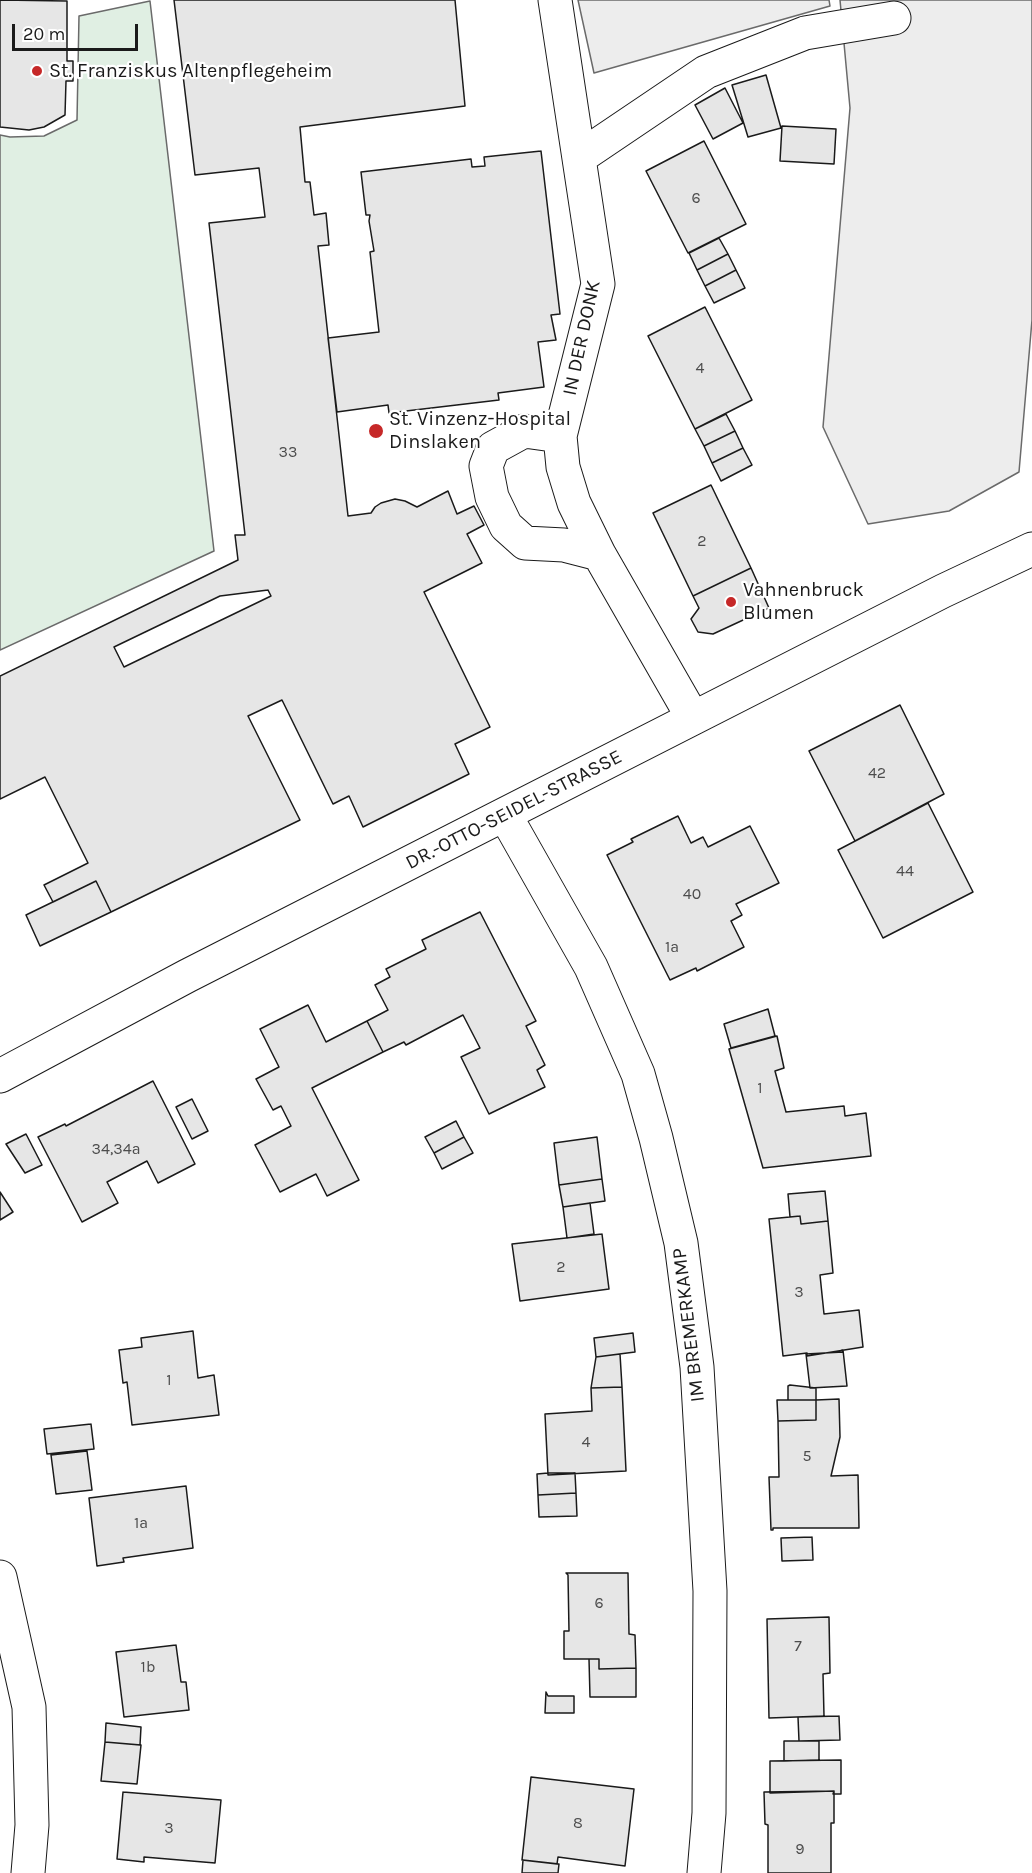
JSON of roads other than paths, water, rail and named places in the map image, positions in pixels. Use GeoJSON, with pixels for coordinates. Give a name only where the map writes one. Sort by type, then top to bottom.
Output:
{"type":"FeatureCollection","features":[{"type":"Feature","properties":{"kind":"street","name":"IN DER DONK"},"geometry":{"type":"LineString","coordinates":[[555,0],[598,284],[560,436],[563,467],[574,503],[599,554],[693,718]]}},
{"type":"Feature","properties":{"kind":"street"},"geometry":{"type":"LineString","coordinates":[[580,157],[706,72],[805,33],[894,18]]}},
{"type":"Feature","properties":{"kind":"street"},"geometry":{"type":"LineString","coordinates":[[560,436],[524,431],[494,448],[486,466],[492,497],[506,526],[525,543],[564,545],[599,554]]}},
{"type":"Feature","properties":{"kind":"street","name":"DR.-OTTO-SEIDEL-STRASSE"},"geometry":{"type":"LineString","coordinates":[[0,1076],[187,976],[943,591],[1032,549]]}},
{"type":"Feature","properties":{"kind":"street","name":"IM BREMERKAMP"},"geometry":{"type":"LineString","coordinates":[[505,815],[591,967],[638,1074],[681,1243],[697,1367],[710,1591],[709,1813],[704,1873]]}},
{"type":"Feature","properties":{"kind":"street"},"geometry":{"type":"LineString","coordinates":[[0,1577],[28,1707],[32,1825],[28,1873]]}},
{"type":"Feature","properties":{"kind":"place","name":"St. Franziskus Altenpflegeheim"},"geometry":{"type":"Point","coordinates":[37,71]}},
{"type":"Feature","properties":{"kind":"place","name":"St. Vinzenz-Hospital Dinslaken"},"geometry":{"type":"Point","coordinates":[376,431]}},
{"type":"Feature","properties":{"kind":"place","name":"Vahnenbruck Blumen"},"geometry":{"type":"Point","coordinates":[731,602]}}]}
